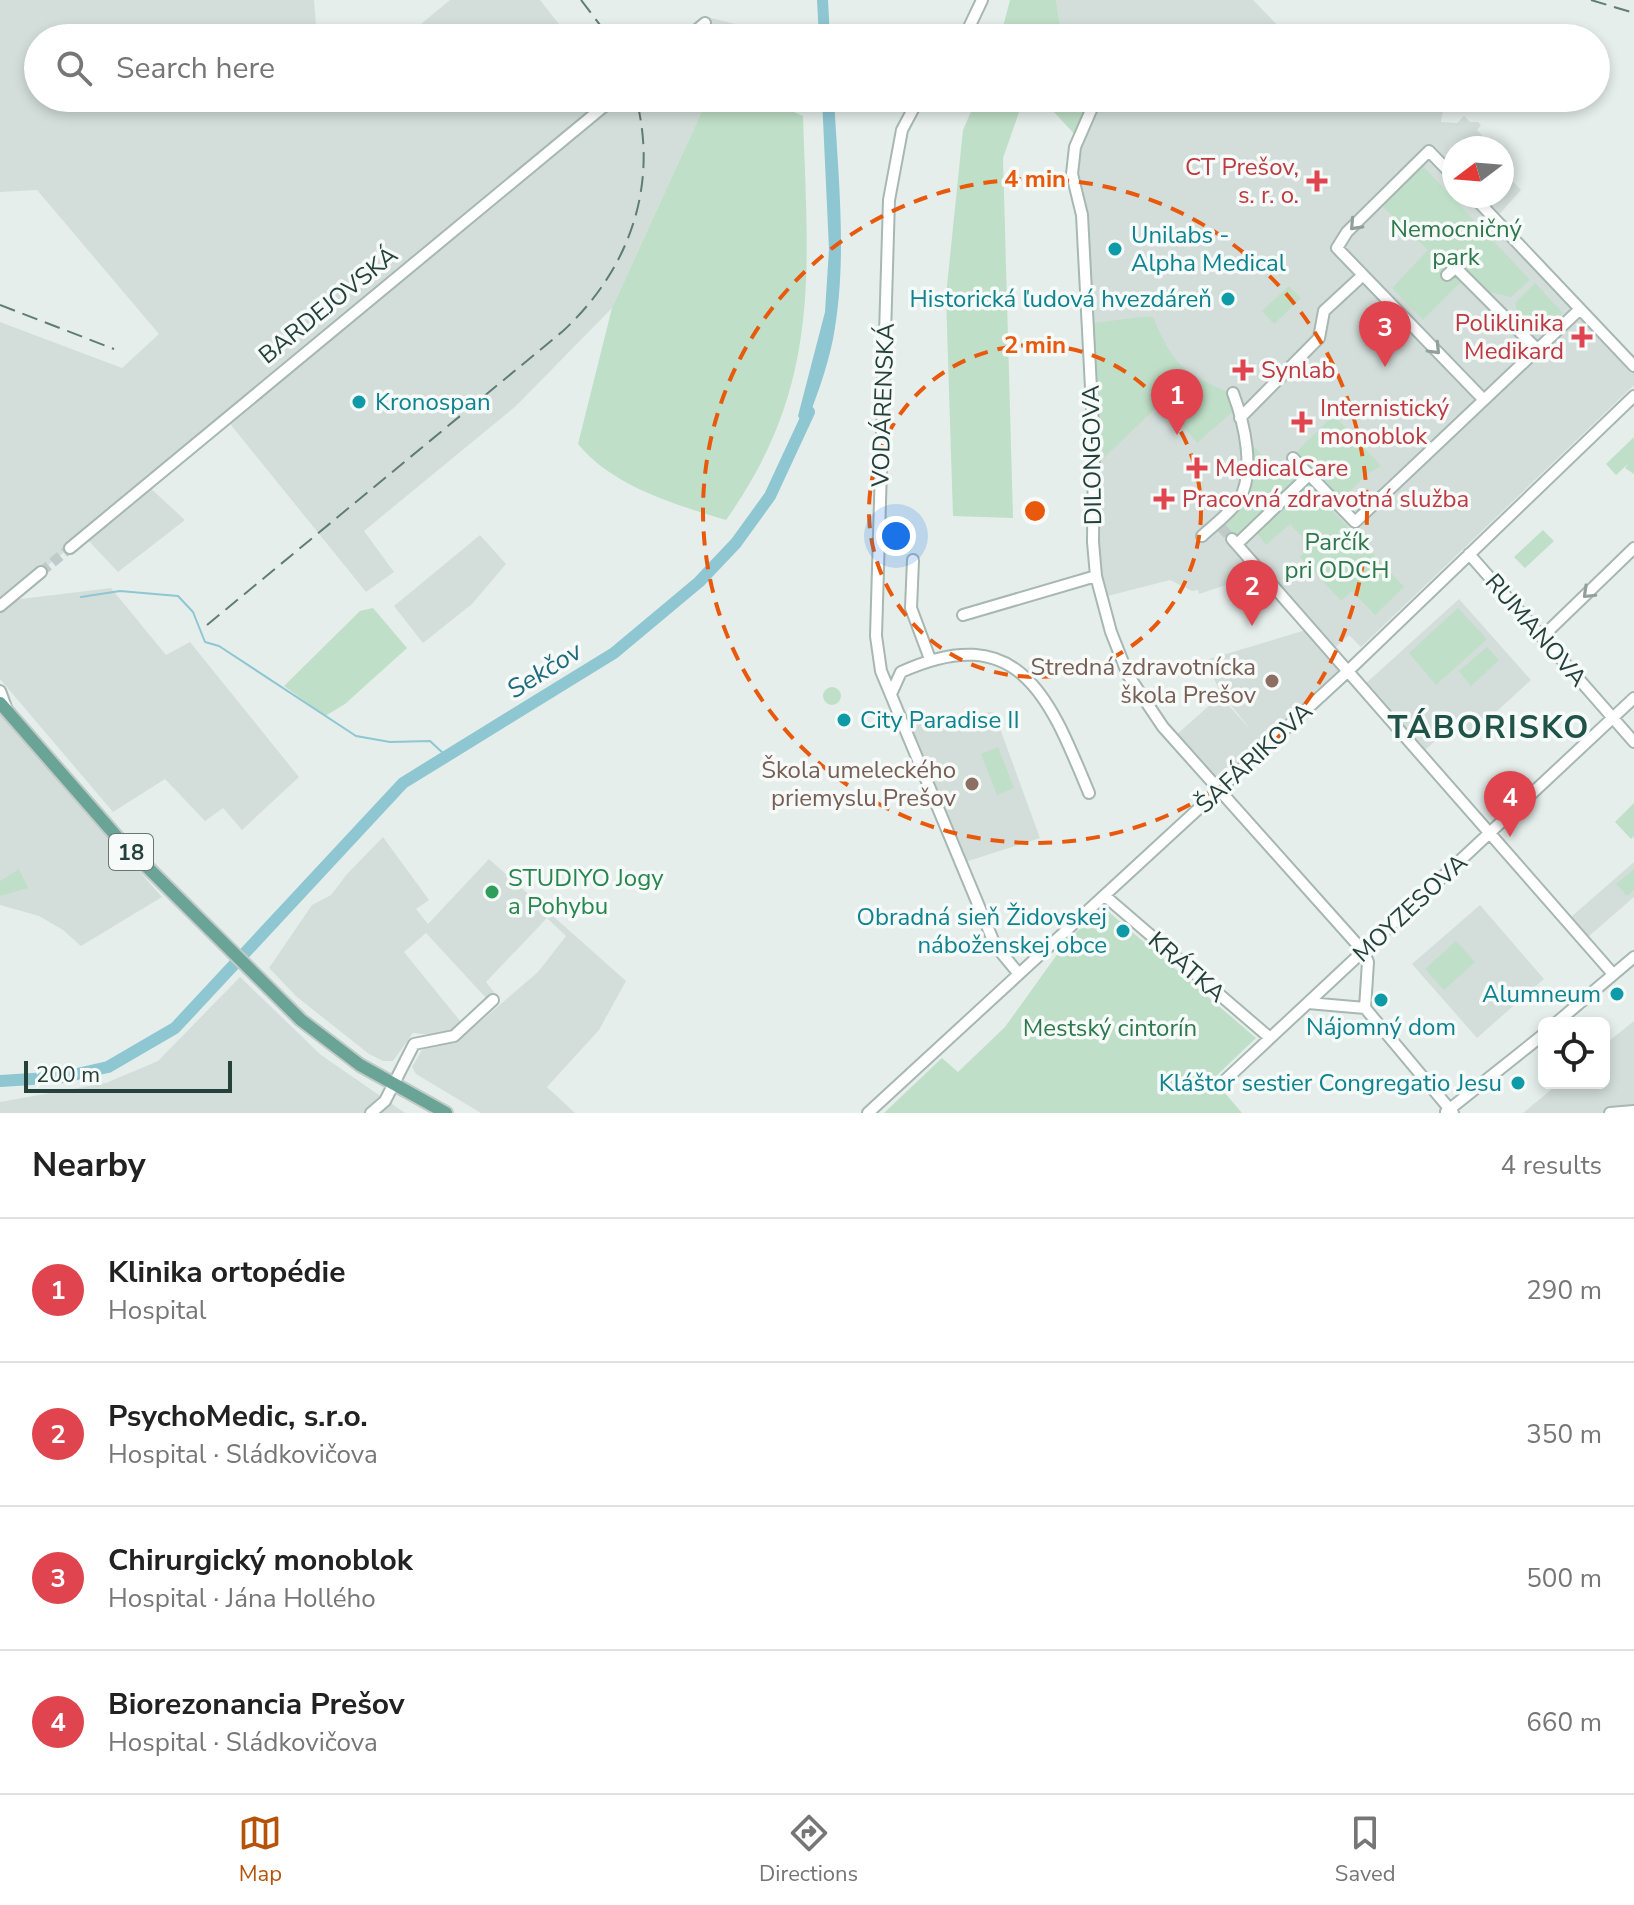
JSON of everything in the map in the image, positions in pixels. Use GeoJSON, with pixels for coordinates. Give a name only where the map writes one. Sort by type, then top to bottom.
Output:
{"type":"FeatureCollection","features":[{"type":"Feature","properties":{"kind":"main road","name":"18"},"geometry":{"type":"LineString","coordinates":[[4,707],[117,837],[262,982],[333,1046],[446,1113]]}},
{"type":"Feature","properties":{"kind":"street"},"geometry":{"type":"LineString","coordinates":[[971,24],[982,0]]}},
{"type":"Feature","properties":{"kind":"street","name":"BARDEJOVSKÁ"},"geometry":{"type":"LineString","coordinates":[[70,548],[597,112]]}},
{"type":"Feature","properties":{"kind":"street","name":"VODÁRENSKÁ"},"geometry":{"type":"LineString","coordinates":[[912,112],[902,130],[889,200],[876,636],[881,671],[995,945],[1019,974]]}},
{"type":"Feature","properties":{"kind":"street","name":"DILONGOVA"},"geometry":{"type":"LineString","coordinates":[[1090,112],[1075,147],[1072,174],[1083,228],[1096,576],[1114,642],[1135,688],[1163,727],[1364,952]]}},
{"type":"Feature","properties":{"kind":"street"},"geometry":{"type":"LineString","coordinates":[[1442,165],[1429,151],[1347,232],[1337,248],[1484,400]]}},
{"type":"Feature","properties":{"kind":"street"},"geometry":{"type":"LineString","coordinates":[[1484,208],[1634,366]]}},
{"type":"Feature","properties":{"kind":"street"},"geometry":{"type":"LineString","coordinates":[[1447,275],[1468,257]]}},
{"type":"Feature","properties":{"kind":"street"},"geometry":{"type":"LineString","coordinates":[[1456,268],[1538,350]]}},
{"type":"Feature","properties":{"kind":"street"},"geometry":{"type":"LineString","coordinates":[[1240,418],[1319,338],[1324,311],[1363,275]]}},
{"type":"Feature","properties":{"kind":"street"},"geometry":{"type":"LineString","coordinates":[[1293,458],[1355,522],[1580,309]]}},
{"type":"Feature","properties":{"kind":"street"},"geometry":{"type":"LineString","coordinates":[[1202,536],[1219,525],[1238,502],[1245,486],[1248,469],[1233,393]]}},
{"type":"Feature","properties":{"kind":"street","name":"ŠAFÁRIKOVA"},"geometry":{"type":"LineString","coordinates":[[868,1113],[1220,791],[1634,396]]}},
{"type":"Feature","properties":{"kind":"street"},"geometry":{"type":"LineString","coordinates":[[1309,475],[1234,542],[1613,974]]}},
{"type":"Feature","properties":{"kind":"street"},"geometry":{"type":"LineString","coordinates":[[1542,637],[1634,548]]}},
{"type":"Feature","properties":{"kind":"street","name":"RUMANOVA"},"geometry":{"type":"LineString","coordinates":[[1469,554],[1634,742]]}},
{"type":"Feature","properties":{"kind":"street"},"geometry":{"type":"LineString","coordinates":[[913,560],[911,608],[930,659]]}},
{"type":"Feature","properties":{"kind":"street"},"geometry":{"type":"LineString","coordinates":[[0,606],[41,572]]}},
{"type":"Feature","properties":{"kind":"street"},"geometry":{"type":"LineString","coordinates":[[963,615],[1096,576]]}},
{"type":"Feature","properties":{"kind":"street"},"geometry":{"type":"LineString","coordinates":[[891,696],[901,672],[930,659],[968,655],[984,657],[1022,673],[1035,684],[1050,708],[1089,793]]}},
{"type":"Feature","properties":{"kind":"street"},"geometry":{"type":"LineString","coordinates":[[0,691],[4,707]]}},
{"type":"Feature","properties":{"kind":"street","name":"MOYZESOVA"},"geometry":{"type":"LineString","coordinates":[[1221,1084],[1634,698]]}},
{"type":"Feature","properties":{"kind":"street","name":"KRÁTKA"},"geometry":{"type":"LineString","coordinates":[[1105,896],[1270,1038]]}},
{"type":"Feature","properties":{"kind":"street"},"geometry":{"type":"LineString","coordinates":[[1364,952],[1368,962],[1365,1008],[1449,1112],[1538,1039]]}},
{"type":"Feature","properties":{"kind":"street"},"geometry":{"type":"LineString","coordinates":[[1563,1017],[1634,957]]}},
{"type":"Feature","properties":{"kind":"street"},"geometry":{"type":"LineString","coordinates":[[371,1113],[385,1101],[414,1044],[454,1036],[493,1000]]}},
{"type":"Feature","properties":{"kind":"street"},"geometry":{"type":"LineString","coordinates":[[1308,1003],[1365,1008]]}},
{"type":"Feature","properties":{"kind":"street"},"geometry":{"type":"LineString","coordinates":[[1610,1113],[1634,1111]]}},
{"type":"Feature","properties":{"kind":"shaded area"},"geometry":{"type":"Polygon","coordinates":[[[0,0],[314,0],[316,24],[24,24],[24,112],[702,112],[612,308],[516,406],[364,531],[394,572],[366,592],[227,420],[147,485],[185,520],[118,572],[84,536],[4,601],[111,588],[166,655],[190,642],[299,777],[242,830],[223,808],[205,821],[165,779],[113,812],[0,679],[0,322],[122,368],[159,334],[37,190],[0,192],[0,0]]]}},
{"type":"Feature","properties":{"kind":"shaded area"},"geometry":{"type":"Polygon","coordinates":[[[450,0],[540,0],[559,24],[421,24],[450,0]]]}},
{"type":"Feature","properties":{"kind":"shaded area"},"geometry":{"type":"Polygon","coordinates":[[[1056,0],[1253,0],[1276,24],[1060,24],[1056,0]]]}},
{"type":"Feature","properties":{"kind":"shaded area"},"geometry":{"type":"Polygon","coordinates":[[[707,17],[735,24],[699,24],[707,17]]]}},
{"type":"Feature","properties":{"kind":"shaded area"},"geometry":{"type":"Polygon","coordinates":[[[1088,112],[1443,112],[1441,122],[1457,123],[1464,116],[1470,122],[1481,125],[1477,130],[1483,136],[1442,136],[1442,208],[1505,208],[1495,219],[1634,366],[1634,385],[1361,647],[1349,635],[1338,645],[1331,653],[1343,669],[1218,785],[1175,736],[1220,696],[1250,729],[1219,690],[1206,660],[1309,629],[1262,573],[1199,594],[1198,590],[1192,591],[1170,580],[1100,598],[1082,215],[1072,174],[1088,112]]]}},
{"type":"Feature","properties":{"kind":"shaded area"},"geometry":{"type":"Polygon","coordinates":[[[1514,183],[1521,190],[1514,198],[1514,183]]]}},
{"type":"Feature","properties":{"kind":"shaded area"},"geometry":{"type":"Polygon","coordinates":[[[480,535],[506,564],[472,604],[423,643],[394,606],[480,535]]]}},
{"type":"Feature","properties":{"kind":"shaded area"},"geometry":{"type":"Polygon","coordinates":[[[1459,599],[1531,680],[1472,734],[1459,720],[1424,751],[1364,685],[1459,599]]]}},
{"type":"Feature","properties":{"kind":"shaded area","name":"Škola umeleckého priemyslu Prešov"},"geometry":{"type":"Polygon","coordinates":[[[994,712],[1040,838],[959,864],[901,729],[908,720],[994,712]]]}},
{"type":"Feature","properties":{"kind":"shaded area"},"geometry":{"type":"Polygon","coordinates":[[[0,714],[162,897],[81,946],[63,930],[39,916],[0,905],[0,714]]]}},
{"type":"Feature","properties":{"kind":"shaded area"},"geometry":{"type":"Polygon","coordinates":[[[383,837],[429,900],[416,909],[428,924],[489,859],[626,981],[599,1030],[547,1087],[575,1113],[481,1113],[416,1074],[412,1067],[422,1050],[460,1039],[538,972],[566,936],[547,918],[486,982],[494,992],[487,999],[426,933],[404,952],[461,1022],[445,1036],[413,1033],[393,1061],[383,1061],[369,1054],[297,997],[269,968],[312,905],[331,895],[383,837]]]}},
{"type":"Feature","properties":{"kind":"shaded area"},"geometry":{"type":"Polygon","coordinates":[[[1634,862],[1634,897],[1588,937],[1571,917],[1634,862]]]}},
{"type":"Feature","properties":{"kind":"shaded area"},"geometry":{"type":"Polygon","coordinates":[[[1480,905],[1544,979],[1477,1038],[1412,964],[1480,905]]]}},
{"type":"Feature","properties":{"kind":"shaded area"},"geometry":{"type":"Polygon","coordinates":[[[240,977],[321,1055],[405,1113],[0,1113],[0,1102],[106,1083],[158,1061],[240,977]]]}},
{"type":"Feature","properties":{"kind":"shaded area"},"geometry":{"type":"Polygon","coordinates":[[[1634,1021],[1634,1108],[1612,1108],[1603,1113],[1523,1113],[1552,1089],[1610,1089],[1610,1040],[1634,1021]]]}},
{"type":"Feature","properties":{"kind":"green space"},"geometry":{"type":"Polygon","coordinates":[[[1010,0],[1056,0],[1060,24],[1004,24],[1010,0]]]}},
{"type":"Feature","properties":{"kind":"green space"},"geometry":{"type":"Polygon","coordinates":[[[702,112],[794,112],[803,116],[806,277],[794,374],[779,422],[757,470],[726,520],[627,483],[592,459],[578,444],[612,308],[702,112]]]}},
{"type":"Feature","properties":{"kind":"green space"},"geometry":{"type":"Polygon","coordinates":[[[971,112],[1019,112],[1003,158],[1013,518],[953,516],[946,296],[963,130],[971,112]]]}},
{"type":"Feature","properties":{"kind":"green space"},"geometry":{"type":"Polygon","coordinates":[[[1054,112],[1086,112],[1077,137],[1054,112]]]}},
{"type":"Feature","properties":{"kind":"green space","name":"Nemocničný park"},"geometry":{"type":"Polygon","coordinates":[[[1421,164],[1442,186],[1442,208],[1462,208],[1530,280],[1511,297],[1490,292],[1470,273],[1423,320],[1392,288],[1428,250],[1380,204],[1421,164]]]}},
{"type":"Feature","properties":{"kind":"green space","name":"Nemocničný park"},"geometry":{"type":"Polygon","coordinates":[[[1535,283],[1563,313],[1537,337],[1519,321],[1515,303],[1535,283]]]}},
{"type":"Feature","properties":{"kind":"green space"},"geometry":{"type":"Polygon","coordinates":[[[1289,286],[1301,298],[1274,324],[1262,311],[1289,286]]]}},
{"type":"Feature","properties":{"kind":"green space"},"geometry":{"type":"Polygon","coordinates":[[[1153,317],[1167,347],[1182,366],[1202,380],[1233,394],[1238,407],[1197,443],[1163,401],[1088,473],[1086,324],[1153,317]]]}},
{"type":"Feature","properties":{"kind":"green space","name":"Parčík pri ODCH"},"geometry":{"type":"Polygon","coordinates":[[[1334,415],[1381,466],[1367,474],[1332,510],[1404,587],[1375,615],[1352,591],[1341,601],[1300,557],[1311,546],[1290,524],[1266,545],[1254,529],[1237,544],[1217,522],[1245,488],[1242,433],[1276,472],[1334,415]]]}},
{"type":"Feature","properties":{"kind":"green space"},"geometry":{"type":"Polygon","coordinates":[[[1634,437],[1634,474],[1625,468],[1629,463],[1616,475],[1606,464],[1634,437]]]}},
{"type":"Feature","properties":{"kind":"green space"},"geometry":{"type":"Polygon","coordinates":[[[1543,530],[1554,541],[1525,568],[1514,557],[1543,530]]]}},
{"type":"Feature","properties":{"kind":"green space"},"geometry":{"type":"Polygon","coordinates":[[[373,608],[407,648],[345,704],[325,716],[284,686],[360,611],[373,608]]]}},
{"type":"Feature","properties":{"kind":"green space"},"geometry":{"type":"Polygon","coordinates":[[[1458,608],[1487,639],[1436,685],[1409,653],[1458,608]]]}},
{"type":"Feature","properties":{"kind":"green space"},"geometry":{"type":"Polygon","coordinates":[[[1487,647],[1499,660],[1471,686],[1459,671],[1487,647]]]}},
{"type":"Feature","properties":{"kind":"green space"},"geometry":{"type":"Polygon","coordinates":[[[832,687],[841,696],[832,705],[823,696],[832,687]]]}},
{"type":"Feature","properties":{"kind":"green space"},"geometry":{"type":"Polygon","coordinates":[[[998,747],[1014,788],[997,795],[981,754],[998,747]]]}},
{"type":"Feature","properties":{"kind":"green space"},"geometry":{"type":"Polygon","coordinates":[[[1634,803],[1634,836],[1631,839],[1615,822],[1634,803]]]}},
{"type":"Feature","properties":{"kind":"green space"},"geometry":{"type":"Polygon","coordinates":[[[19,869],[28,888],[0,896],[0,881],[19,869]]]}},
{"type":"Feature","properties":{"kind":"green space"},"geometry":{"type":"Polygon","coordinates":[[[1634,869],[1634,890],[1627,896],[1616,884],[1634,869]]]}},
{"type":"Feature","properties":{"kind":"green space","name":"Mestský cintorín"},"geometry":{"type":"Polygon","coordinates":[[[1103,907],[1256,1038],[1213,1079],[1242,1113],[884,1113],[942,1058],[958,1072],[1005,1027],[1066,942],[1103,907]]]}},
{"type":"Feature","properties":{"kind":"green space"},"geometry":{"type":"Polygon","coordinates":[[[1456,941],[1475,962],[1444,990],[1425,969],[1456,941]]]}},
{"type":"Feature","properties":{"kind":"water"},"geometry":{"type":"Polygon","coordinates":[[[817,0],[828,0],[829,24],[818,24],[817,0]]]}},
{"type":"Feature","properties":{"kind":"water"},"geometry":{"type":"Polygon","coordinates":[[[823,112],[835,112],[841,218],[840,279],[831,350],[805,427],[798,416],[825,312],[829,249],[823,112]]]}},
{"type":"Feature","properties":{"kind":"waterway","name":"Sekčov"},"geometry":{"type":"LineString","coordinates":[[0,1081],[64,1077],[108,1067],[175,1028],[403,783],[614,653],[699,582],[736,543],[770,496],[809,412]]}},
{"type":"Feature","properties":{"kind":"waterway"},"geometry":{"type":"LineString","coordinates":[[81,597],[120,591],[178,596],[193,612],[205,642],[219,646],[356,736],[390,742],[430,741],[444,754]]}},
{"type":"Feature","properties":{"kind":"tunnel"},"geometry":{"type":"LineString","coordinates":[[1221,527],[1229,536]]}},
{"type":"Feature","properties":{"kind":"tunnel"},"geometry":{"type":"LineString","coordinates":[[41,572],[70,548]]}},
{"type":"Feature","properties":{"kind":"railway"},"geometry":{"type":"LineString","coordinates":[[581,0],[599,24]]}},
{"type":"Feature","properties":{"kind":"railway"},"geometry":{"type":"LineString","coordinates":[[1591,0],[1634,13]]}},
{"type":"Feature","properties":{"kind":"railway"},"geometry":{"type":"LineString","coordinates":[[207,625],[563,331],[586,307],[621,254],[633,225],[644,163],[639,112]]}},
{"type":"Feature","properties":{"kind":"railway"},"geometry":{"type":"LineString","coordinates":[[0,305],[114,349]]}},
{"type":"Feature","properties":{"kind":"place","name":"CT Prešov, s. r. o."},"geometry":{"type":"Point","coordinates":[1317,181]}},
{"type":"Feature","properties":{"kind":"place","name":"Unilabs - Alpha Medical"},"geometry":{"type":"Point","coordinates":[1115,249]}},
{"type":"Feature","properties":{"kind":"place","name":"Historická ľudová hvezdáreň"},"geometry":{"type":"Point","coordinates":[1228,299]}},
{"type":"Feature","properties":{"kind":"place","name":"Poliklinika Medikard"},"geometry":{"type":"Point","coordinates":[1582,337]}},
{"type":"Feature","properties":{"kind":"place","name":"Chirurgický monoblok"},"geometry":{"type":"Point","coordinates":[1385,367]}},
{"type":"Feature","properties":{"kind":"place","name":"Synlab"},"geometry":{"type":"Point","coordinates":[1243,370]}},
{"type":"Feature","properties":{"kind":"place","name":"Kronospan"},"geometry":{"type":"Point","coordinates":[359,402]}},
{"type":"Feature","properties":{"kind":"place","name":"Internistický monoblok"},"geometry":{"type":"Point","coordinates":[1302,422]}},
{"type":"Feature","properties":{"kind":"place","name":"Klinika ortopédie"},"geometry":{"type":"Point","coordinates":[1177,435]}},
{"type":"Feature","properties":{"kind":"place","name":"MedicalCare"},"geometry":{"type":"Point","coordinates":[1197,468]}},
{"type":"Feature","properties":{"kind":"place","name":"Pracovná zdravotná služba"},"geometry":{"type":"Point","coordinates":[1164,499]}},
{"type":"Feature","properties":{"kind":"place","name":"PsychoMedic, s.r.o."},"geometry":{"type":"Point","coordinates":[1252,626]}},
{"type":"Feature","properties":{"kind":"place","name":"Stredná zdravotnícka škola Prešov"},"geometry":{"type":"Point","coordinates":[1272,681]}},
{"type":"Feature","properties":{"kind":"place","name":"City Paradise II"},"geometry":{"type":"Point","coordinates":[844,720]}},
{"type":"Feature","properties":{"kind":"place","name":"Škola umeleckého priemyslu Prešov"},"geometry":{"type":"Point","coordinates":[972,784]}},
{"type":"Feature","properties":{"kind":"place","name":"Biorezonancia Prešov"},"geometry":{"type":"Point","coordinates":[1510,837]}},
{"type":"Feature","properties":{"kind":"place","name":"STUDIYO Jogy a Pohybu"},"geometry":{"type":"Point","coordinates":[492,892]}},
{"type":"Feature","properties":{"kind":"place","name":"Obradná sieň Židovskej náboženskej obce"},"geometry":{"type":"Point","coordinates":[1123,931]}},
{"type":"Feature","properties":{"kind":"place","name":"Alumneum"},"geometry":{"type":"Point","coordinates":[1617,994]}},
{"type":"Feature","properties":{"kind":"place","name":"Nájomný dom"},"geometry":{"type":"Point","coordinates":[1381,1000]}},
{"type":"Feature","properties":{"kind":"place","name":"Kláštor sestier Congregatio Jesu"},"geometry":{"type":"Point","coordinates":[1518,1083]}},
{"type":"Feature","properties":{"kind":"district","name":"TÁBORISKO"},"geometry":{"type":"Point","coordinates":[1489,727]}}]}
